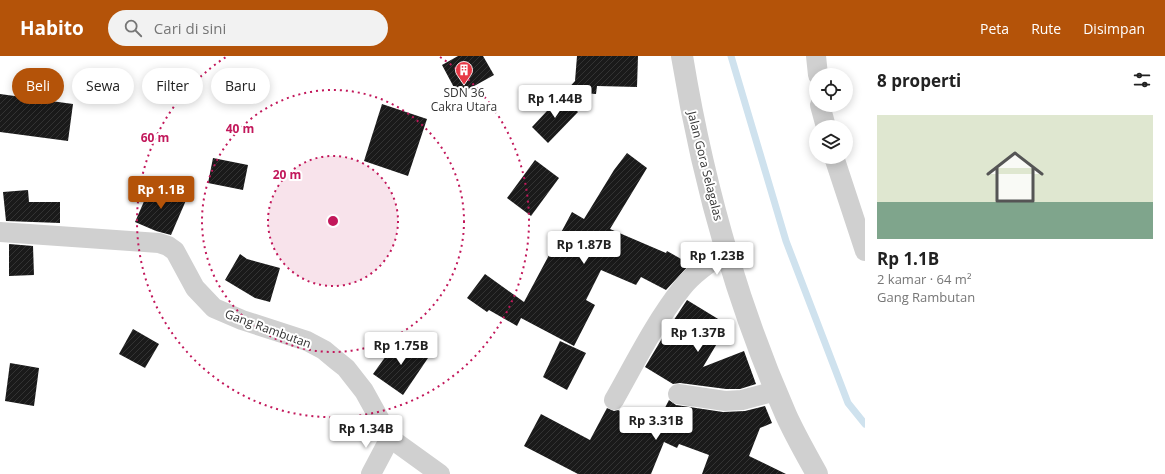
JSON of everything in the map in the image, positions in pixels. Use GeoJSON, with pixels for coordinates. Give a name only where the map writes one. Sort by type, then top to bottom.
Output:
{"type":"FeatureCollection","features":[{"type":"Feature","properties":{"kind":"street","name":"Jalan Gora Selagalas"},"geometry":{"type":"LineString","coordinates":[[682,56],[697,138],[726,251],[744,306],[786,416],[817,474]]}},
{"type":"Feature","properties":{"kind":"street"},"geometry":{"type":"LineString","coordinates":[[836,164],[865,250]]}},
{"type":"Feature","properties":{"kind":"street","name":"Gang Rambutan"},"geometry":{"type":"LineString","coordinates":[[0,232],[159,243],[168,246],[177,254],[195,288],[214,308],[234,318],[307,341],[324,350],[346,368],[364,391],[390,438],[440,474]]}},
{"type":"Feature","properties":{"kind":"street"},"geometry":{"type":"LineString","coordinates":[[614,400],[660,320],[683,287],[701,269],[726,251]]}},
{"type":"Feature","properties":{"kind":"street"},"geometry":{"type":"LineString","coordinates":[[678,394],[725,401],[742,400],[776,391]]}},
{"type":"Feature","properties":{"kind":"street"},"geometry":{"type":"LineString","coordinates":[[371,474],[390,438]]}},
{"type":"Feature","properties":{"kind":"building","name":"SDN 36 Cakra Utara"},"geometry":{"type":"Polygon","coordinates":[[[458,56],[483,56],[494,75],[458,95],[442,65],[458,56]]]}},
{"type":"Feature","properties":{"kind":"building"},"geometry":{"type":"Polygon","coordinates":[[[577,56],[638,56],[637,87],[597,86],[596,94],[565,92],[575,81],[577,56]]]}},
{"type":"Feature","properties":{"kind":"building"},"geometry":{"type":"Polygon","coordinates":[[[0,94],[12,96],[12,104],[64,104],[64,103],[73,104],[68,141],[0,132],[0,94]]]}},
{"type":"Feature","properties":{"kind":"building"},"geometry":{"type":"Polygon","coordinates":[[[561,96],[578,112],[548,143],[532,127],[561,96]]]}},
{"type":"Feature","properties":{"kind":"building"},"geometry":{"type":"Polygon","coordinates":[[[382,104],[427,119],[408,176],[364,161],[382,104]]]}},
{"type":"Feature","properties":{"kind":"building"},"geometry":{"type":"Polygon","coordinates":[[[627,153],[647,168],[610,229],[666,253],[667,251],[690,264],[666,290],[641,277],[636,285],[601,270],[586,300],[595,305],[574,346],[521,318],[517,326],[489,310],[487,312],[467,298],[485,274],[524,302],[572,212],[584,219],[614,170],[627,153]]]}},
{"type":"Feature","properties":{"kind":"building"},"geometry":{"type":"Polygon","coordinates":[[[213,158],[248,165],[243,190],[208,183],[213,158]]]}},
{"type":"Feature","properties":{"kind":"building"},"geometry":{"type":"Polygon","coordinates":[[[535,160],[559,178],[531,216],[507,198],[535,160]]]}},
{"type":"Feature","properties":{"kind":"building"},"geometry":{"type":"Polygon","coordinates":[[[152,183],[187,198],[171,235],[156,231],[135,222],[152,183]]]}},
{"type":"Feature","properties":{"kind":"building"},"geometry":{"type":"Polygon","coordinates":[[[28,190],[29,202],[60,202],[60,223],[6,221],[3,192],[28,190]]]}},
{"type":"Feature","properties":{"kind":"building"},"geometry":{"type":"Polygon","coordinates":[[[9,244],[33,246],[34,275],[9,276],[9,244]]]}},
{"type":"Feature","properties":{"kind":"building"},"geometry":{"type":"Polygon","coordinates":[[[240,254],[247,259],[280,268],[270,302],[255,298],[225,280],[240,254]]]}},
{"type":"Feature","properties":{"kind":"building"},"geometry":{"type":"Polygon","coordinates":[[[687,300],[728,325],[703,367],[744,351],[756,384],[740,389],[726,389],[680,383],[673,384],[645,367],[687,300]]]}},
{"type":"Feature","properties":{"kind":"building"},"geometry":{"type":"Polygon","coordinates":[[[133,329],[159,344],[145,368],[119,354],[133,329]]]}},
{"type":"Feature","properties":{"kind":"building"},"geometry":{"type":"Polygon","coordinates":[[[399,338],[428,358],[403,395],[373,374],[399,338]]]}},
{"type":"Feature","properties":{"kind":"building"},"geometry":{"type":"Polygon","coordinates":[[[560,341],[586,353],[567,390],[543,377],[560,341]]]}},
{"type":"Feature","properties":{"kind":"building"},"geometry":{"type":"Polygon","coordinates":[[[10,363],[39,368],[34,406],[5,401],[10,363]]]}},
{"type":"Feature","properties":{"kind":"building"},"geometry":{"type":"Polygon","coordinates":[[[669,400],[676,405],[723,412],[745,411],[765,406],[772,423],[760,428],[749,456],[786,474],[702,474],[709,455],[679,444],[677,448],[664,442],[651,474],[578,474],[524,446],[541,414],[590,440],[607,408],[614,411],[618,410],[654,429],[669,400]]]}},
{"type":"Feature","properties":{"kind":"waterway"},"geometry":{"type":"LineString","coordinates":[[731,56],[786,241],[848,403],[865,424]]}},
{"type":"Feature","properties":{"kind":"place","name":"SDN 36 Cakra Utara"},"geometry":{"type":"Point","coordinates":[464,85]}}]}
